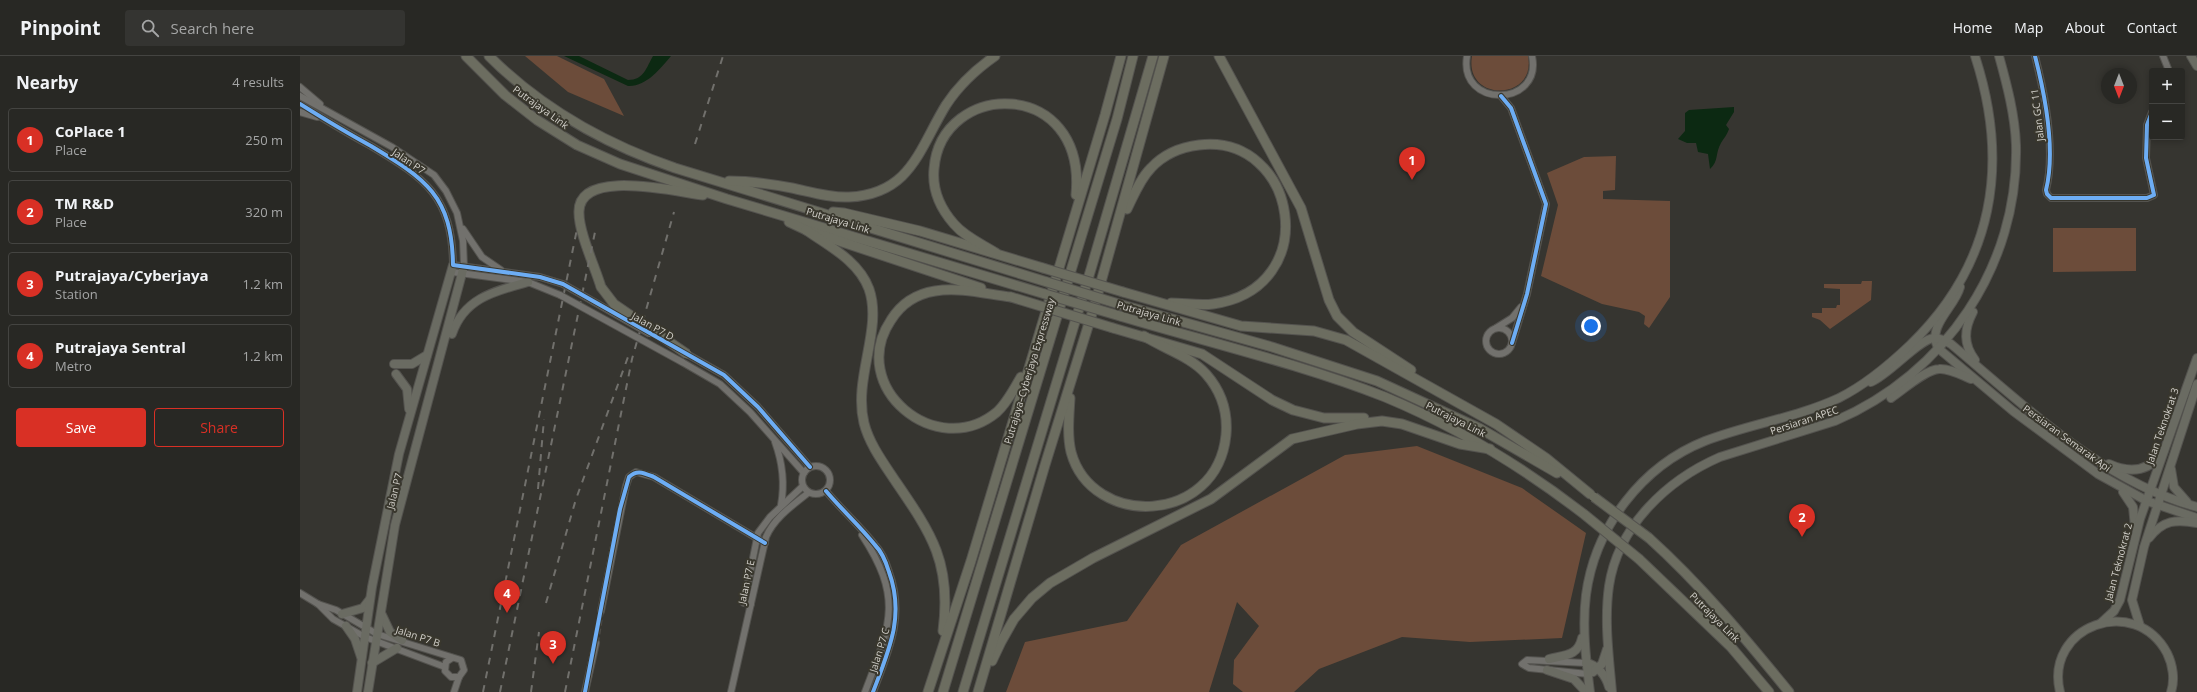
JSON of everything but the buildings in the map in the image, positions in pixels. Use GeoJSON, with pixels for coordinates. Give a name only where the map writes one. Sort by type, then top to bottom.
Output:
{"type":"FeatureCollection","features":[{"type":"Feature","properties":{"kind":"highway","name":"Putrajaya Link"},"geometry":{"type":"LineString","coordinates":[[466,56],[517,105],[558,134],[577,145],[620,164],[727,199],[1360,388],[1430,418],[1490,449],[1547,486],[1585,515],[1639,559],[1731,647],[1769,692]]}},
{"type":"Feature","properties":{"kind":"highway","name":"Putrajaya Link"},"geometry":{"type":"LineString","coordinates":[[489,56],[550,107],[590,132],[652,160],[1047,282],[1272,347],[1377,381],[1479,428],[1537,460],[1592,495],[1649,538],[1684,572],[1744,636],[1789,692]]}},
{"type":"Feature","properties":{"kind":"highway"},"geometry":{"type":"LineString","coordinates":[[718,181],[755,181],[839,197],[861,196],[884,189],[894,184],[910,170],[946,105],[973,72],[995,56]]}},
{"type":"Feature","properties":{"kind":"highway"},"geometry":{"type":"LineString","coordinates":[[928,692],[971,561],[1029,364],[1075,216],[1121,56]]}},
{"type":"Feature","properties":{"kind":"highway","name":"Putrajaya–Cyberjaya Expressway"},"geometry":{"type":"LineString","coordinates":[[943,692],[1114,126],[1133,56]]}},
{"type":"Feature","properties":{"kind":"highway"},"geometry":{"type":"LineString","coordinates":[[963,692],[1091,269],[1153,56]]}},
{"type":"Feature","properties":{"kind":"highway"},"geometry":{"type":"LineString","coordinates":[[979,692],[1045,465],[1070,389],[1117,228],[1164,56]]}},
{"type":"Feature","properties":{"kind":"highway"},"geometry":{"type":"LineString","coordinates":[[1219,56],[1301,208],[1329,300],[1337,316],[1353,332],[1546,458],[1592,495]]}},
{"type":"Feature","properties":{"kind":"highway"},"geometry":{"type":"LineString","coordinates":[[996,253],[964,233],[951,221],[939,202],[934,181],[935,160],[938,147],[949,129],[959,120],[979,108],[1004,104],[1026,106],[1046,115],[1056,123],[1070,142],[1074,153],[1078,178],[1075,216]]}},
{"type":"Feature","properties":{"kind":"highway"},"geometry":{"type":"LineString","coordinates":[[1117,228],[1150,169],[1161,159],[1182,148],[1199,145],[1215,145],[1235,149],[1252,159],[1268,172],[1280,191],[1287,224],[1279,259],[1267,277],[1249,292],[1218,303],[1202,305],[1156,302]]}},
{"type":"Feature","properties":{"kind":"highway"},"geometry":{"type":"LineString","coordinates":[[684,358],[614,304],[601,287],[578,213],[582,198],[590,191],[610,185],[727,199]]}},
{"type":"Feature","properties":{"kind":"highway"},"geometry":{"type":"LineString","coordinates":[[766,210],[806,230],[929,272],[1011,298],[1202,354],[1272,400],[1293,410],[1324,418],[1401,419],[1460,444]]}},
{"type":"Feature","properties":{"kind":"highway"},"geometry":{"type":"LineString","coordinates":[[822,212],[844,212],[963,243],[1156,302],[1241,326],[1308,330],[1328,334],[1354,343],[1465,406]]}},
{"type":"Feature","properties":{"kind":"highway"},"geometry":{"type":"LineString","coordinates":[[806,230],[846,258],[856,267],[869,288],[873,319],[862,383],[861,397],[864,421],[871,442],[924,523],[938,550],[942,564],[945,593],[940,652]]}},
{"type":"Feature","properties":{"kind":"highway"},"geometry":{"type":"LineString","coordinates":[[1011,298],[947,290],[919,295],[910,300],[894,315],[884,332],[879,353],[881,374],[889,393],[903,410],[913,418],[924,423],[945,427],[964,426],[981,422],[1001,408],[1029,364]]}},
{"type":"Feature","properties":{"kind":"highway"},"geometry":{"type":"LineString","coordinates":[[1070,389],[1069,436],[1071,452],[1080,472],[1090,484],[1113,499],[1140,506],[1165,505],[1190,496],[1203,486],[1214,472],[1224,449],[1227,429],[1224,406],[1217,389],[1205,372],[1184,358],[1159,346],[1144,336]]}},
{"type":"Feature","properties":{"kind":"highway"},"geometry":{"type":"LineString","coordinates":[[979,692],[1000,642],[1022,609],[1040,590],[1057,578],[1093,558],[1211,499],[1292,439],[1357,424],[1382,421],[1402,424],[1460,444],[1490,449]]}},
{"type":"Feature","properties":{"kind":"main road","name":"Persiaran APEC"},"geometry":{"type":"LineString","coordinates":[[1590,692],[1584,632],[1588,582],[1602,538],[1623,505],[1652,474],[1677,455],[1704,442],[1818,406],[1859,387],[1899,355],[1916,339],[1942,308],[1964,274],[1976,247],[1986,217],[1993,166],[1989,108],[1975,56]]}},
{"type":"Feature","properties":{"kind":"main road","name":"Persiaran APEC"},"geometry":{"type":"LineString","coordinates":[[1612,692],[1608,642],[1608,599],[1614,569],[1628,535],[1646,510],[1666,490],[1689,472],[1720,457],[1823,426],[1851,415],[1897,388],[1916,373],[1946,341],[1980,292],[1997,258],[2011,204],[2016,163],[2013,112],[1999,56]]}},
{"type":"Feature","properties":{"kind":"main road"},"geometry":{"type":"LineString","coordinates":[[2191,56],[2197,66]]}},
{"type":"Feature","properties":{"kind":"main road","name":"Jalan P7"},"geometry":{"type":"LineString","coordinates":[[357,692],[370,599],[403,439],[453,268]]}},
{"type":"Feature","properties":{"kind":"main road","name":"Jalan P7"},"geometry":{"type":"LineString","coordinates":[[368,692],[380,611],[404,489],[464,270]]}},
{"type":"Feature","properties":{"kind":"main road"},"geometry":{"type":"LineString","coordinates":[[1939,349],[1935,338],[1938,325],[1956,296],[1964,274]]}},
{"type":"Feature","properties":{"kind":"main road"},"geometry":{"type":"LineString","coordinates":[[444,347],[452,335],[459,317],[470,306],[493,292],[528,282]]}},
{"type":"Feature","properties":{"kind":"main road"},"geometry":{"type":"LineString","coordinates":[[1980,292],[1965,328],[1965,338],[1970,354],[1982,370]]}},
{"type":"Feature","properties":{"kind":"main road"},"geometry":{"type":"LineString","coordinates":[[1859,387],[1889,371],[1924,341],[1935,338],[1946,341]]}},
{"type":"Feature","properties":{"kind":"main road","name":"Persiaran Semarak Api"},"geometry":{"type":"LineString","coordinates":[[1946,341],[2084,451],[2117,473],[2151,491],[2194,506]]}},
{"type":"Feature","properties":{"kind":"main road","name":"Persiaran Semarak Api"},"geometry":{"type":"LineString","coordinates":[[1939,349],[1979,383],[2081,462],[2120,488],[2158,506],[2197,518]]}},
{"type":"Feature","properties":{"kind":"main road"},"geometry":{"type":"LineString","coordinates":[[394,364],[412,364],[427,355]]}},
{"type":"Feature","properties":{"kind":"main road","name":"Jalan Teknokrat 3"},"geometry":{"type":"LineString","coordinates":[[2147,501],[2197,358]]}},
{"type":"Feature","properties":{"kind":"main road"},"geometry":{"type":"LineString","coordinates":[[1851,415],[1886,401],[1929,372],[1938,369],[1947,370],[1979,383]]}},
{"type":"Feature","properties":{"kind":"main road"},"geometry":{"type":"LineString","coordinates":[[396,374],[406,388],[409,397],[408,416],[403,439]]}},
{"type":"Feature","properties":{"kind":"main road","name":"Jalan Teknokrat 3"},"geometry":{"type":"LineString","coordinates":[[2158,506],[2172,458],[2197,384]]}},
{"type":"Feature","properties":{"kind":"main road"},"geometry":{"type":"LineString","coordinates":[[2084,451],[2116,467],[2130,471],[2150,465],[2164,452]]}},
{"type":"Feature","properties":{"kind":"main road"},"geometry":{"type":"LineString","coordinates":[[2172,458],[2170,474],[2174,486],[2181,497],[2194,506]]}},
{"type":"Feature","properties":{"kind":"main road"},"geometry":{"type":"LineString","coordinates":[[2120,488],[2134,507],[2136,523],[2134,538]]}},
{"type":"Feature","properties":{"kind":"main road","name":"Jalan Teknokrat 2"},"geometry":{"type":"LineString","coordinates":[[2101,623],[2114,611],[2120,600],[2134,538],[2147,501]]}},
{"type":"Feature","properties":{"kind":"main road"},"geometry":{"type":"LineString","coordinates":[[2140,626],[2132,600],[2145,542],[2158,506]]}},
{"type":"Feature","properties":{"kind":"main road"},"geometry":{"type":"LineString","coordinates":[[2145,542],[2157,529],[2167,522],[2177,520],[2197,523]]}},
{"type":"Feature","properties":{"kind":"main road"},"geometry":{"type":"LineString","coordinates":[[342,614],[363,608],[370,599]]}},
{"type":"Feature","properties":{"kind":"main road"},"geometry":{"type":"LineString","coordinates":[[380,611],[390,632],[402,640]]}},
{"type":"Feature","properties":{"kind":"main road"},"geometry":{"type":"LineString","coordinates":[[2060,692],[2058,674],[2064,652],[2080,633],[2101,623],[2116,621],[2140,626],[2158,639],[2170,658],[2173,673],[2171,692]]}},
{"type":"Feature","properties":{"kind":"main road"},"geometry":{"type":"LineString","coordinates":[[346,626],[358,647],[362,661]]}},
{"type":"Feature","properties":{"kind":"main road"},"geometry":{"type":"LineString","coordinates":[[1549,659],[1572,653],[1580,648],[1584,632]]}},
{"type":"Feature","properties":{"kind":"main road"},"geometry":{"type":"LineString","coordinates":[[1588,674],[1594,672],[1604,658],[1608,642]]}},
{"type":"Feature","properties":{"kind":"main road"},"geometry":{"type":"LineString","coordinates":[[372,663],[396,648]]}},
{"type":"Feature","properties":{"kind":"main road"},"geometry":{"type":"LineString","coordinates":[[1586,663],[1592,664],[1607,678],[1612,692]]}},
{"type":"Feature","properties":{"kind":"main road"},"geometry":{"type":"LineString","coordinates":[[1547,670],[1574,679],[1586,692]]}},
{"type":"Feature","properties":{"kind":"street"},"geometry":{"type":"LineString","coordinates":[[1467,57],[1468,74],[1473,83],[1486,93],[1501,96],[1511,94],[1521,88],[1528,81],[1533,65],[1532,56]]}},
{"type":"Feature","properties":{"kind":"street","name":"Jalan GC 11"},"geometry":{"type":"LineString","coordinates":[[2035,56],[2044,94],[2048,121],[2049,146],[2046,190],[2048,196],[2055,199],[2147,198],[2154,195],[2146,158],[2147,125],[2149,120]]}},
{"type":"Feature","properties":{"kind":"street"},"geometry":{"type":"LineString","coordinates":[[2163,56],[2168,68]]}},
{"type":"Feature","properties":{"kind":"street"},"geometry":{"type":"LineString","coordinates":[[300,87],[332,114]]}},
{"type":"Feature","properties":{"kind":"street"},"geometry":{"type":"LineString","coordinates":[[1511,94],[1511,108]]}},
{"type":"Feature","properties":{"kind":"street","name":"Jalan P7"},"geometry":{"type":"LineString","coordinates":[[300,96],[392,147],[434,175],[454,205],[460,224],[464,270]]}},
{"type":"Feature","properties":{"kind":"street"},"geometry":{"type":"LineString","coordinates":[[1501,96],[1511,108],[1546,204],[1527,294],[1512,343],[1509,349],[1503,354],[1491,352],[1486,345],[1486,337],[1512,318],[1520,309],[1527,294]]}},
{"type":"Feature","properties":{"kind":"street","name":"Jalan P7"},"geometry":{"type":"LineString","coordinates":[[300,104],[402,164],[424,182],[437,198],[450,228],[453,268]]}},
{"type":"Feature","properties":{"kind":"street"},"geometry":{"type":"LineString","coordinates":[[300,112],[328,121]]}},
{"type":"Feature","properties":{"kind":"street"},"geometry":{"type":"LineString","coordinates":[[460,224],[482,257],[503,271]]}},
{"type":"Feature","properties":{"kind":"street","name":"Jalan P7 D"},"geometry":{"type":"LineString","coordinates":[[453,268],[528,282],[560,295],[684,358],[724,375],[758,407],[810,467]]}},
{"type":"Feature","properties":{"kind":"street","name":"Jalan P7 D"},"geometry":{"type":"LineString","coordinates":[[464,270],[503,271],[540,277],[563,284],[684,358],[720,384],[750,412],[804,473]]}},
{"type":"Feature","properties":{"kind":"street"},"geometry":{"type":"LineString","coordinates":[[1495,329],[1506,330],[1512,343]]}},
{"type":"Feature","properties":{"kind":"street"},"geometry":{"type":"LineString","coordinates":[[774,439],[781,463],[784,482],[781,506]]}},
{"type":"Feature","properties":{"kind":"street"},"geometry":{"type":"LineString","coordinates":[[819,466],[827,470],[830,479],[826,491],[817,495],[808,492],[802,486],[804,473],[810,467],[819,466]]}},
{"type":"Feature","properties":{"kind":"street"},"geometry":{"type":"LineString","coordinates":[[601,611],[626,486],[629,477],[636,472],[643,472],[654,477],[764,543]]}},
{"type":"Feature","properties":{"kind":"street","name":"Jalan P7 E"},"geometry":{"type":"LineString","coordinates":[[748,604],[756,539],[761,527],[802,486]]}},
{"type":"Feature","properties":{"kind":"street","name":"Jalan P7 C"},"geometry":{"type":"LineString","coordinates":[[826,491],[854,524],[876,546],[886,561],[897,601],[893,636],[873,692]]}},
{"type":"Feature","properties":{"kind":"street","name":"Jalan P7 E"},"geometry":{"type":"LineString","coordinates":[[730,692],[748,604],[768,531],[774,523],[808,492]]}},
{"type":"Feature","properties":{"kind":"street","name":"Jalan P7 C"},"geometry":{"type":"LineString","coordinates":[[854,524],[877,559],[885,580],[889,603],[888,625],[884,642],[865,692]]}},
{"type":"Feature","properties":{"kind":"street"},"geometry":{"type":"LineString","coordinates":[[300,593],[318,604],[342,614],[366,633]]}},
{"type":"Feature","properties":{"kind":"street"},"geometry":{"type":"LineString","coordinates":[[318,604],[333,618],[346,626],[377,638]]}},
{"type":"Feature","properties":{"kind":"street","name":"Jalan P7 B"},"geometry":{"type":"LineString","coordinates":[[377,638],[402,640],[452,658],[457,658],[464,664],[463,672],[459,676],[454,692]]}},
{"type":"Feature","properties":{"kind":"street","name":"Jalan P7 B"},"geometry":{"type":"LineString","coordinates":[[377,638],[396,648],[444,667],[447,674],[455,678],[459,676]]}},
{"type":"Feature","properties":{"kind":"street"},"geometry":{"type":"LineString","coordinates":[[585,692],[596,644]]}},
{"type":"Feature","properties":{"kind":"street"},"geometry":{"type":"LineString","coordinates":[[444,667],[446,662],[452,658]]}},
{"type":"Feature","properties":{"kind":"street"},"geometry":{"type":"LineString","coordinates":[[1586,663],[1549,659],[1527,660],[1522,664],[1529,668],[1588,674]]}},
{"type":"Feature","properties":{"kind":"shaded area"},"geometry":{"type":"Polygon","coordinates":[[[525,56],[557,56],[604,79],[624,116],[568,92],[525,56]]]}},
{"type":"Feature","properties":{"kind":"shaded area"},"geometry":{"type":"Polygon","coordinates":[[[564,56],[579,56],[628,80],[641,76],[653,56],[671,56],[647,80],[635,86],[628,86],[564,56]]]}},
{"type":"Feature","properties":{"kind":"shaded area"},"geometry":{"type":"Polygon","coordinates":[[[1472,56],[1528,56],[1528,71],[1522,82],[1512,88],[1500,90],[1489,89],[1479,82],[1472,71],[1472,56]]]}},
{"type":"Feature","properties":{"kind":"shaded area"},"geometry":{"type":"Polygon","coordinates":[[[1734,107],[1734,112],[1726,125],[1729,129],[1719,147],[1715,163],[1710,169],[1708,154],[1698,152],[1696,143],[1687,143],[1678,139],[1685,131],[1685,113],[1689,110],[1734,107]]]}},
{"type":"Feature","properties":{"kind":"shaded area"},"geometry":{"type":"Polygon","coordinates":[[[1616,156],[1615,190],[1603,191],[1603,199],[1670,201],[1670,297],[1649,328],[1644,324],[1645,316],[1639,312],[1602,304],[1541,276],[1558,205],[1547,173],[1584,157],[1616,156]]]}},
{"type":"Feature","properties":{"kind":"shaded area"},"geometry":{"type":"Polygon","coordinates":[[[2053,228],[2136,228],[2136,271],[2053,272],[2053,228]]]}},
{"type":"Feature","properties":{"kind":"shaded area"},"geometry":{"type":"Polygon","coordinates":[[[1862,281],[1872,281],[1871,300],[1830,329],[1820,320],[1812,317],[1812,313],[1822,313],[1822,308],[1836,308],[1837,305],[1840,305],[1840,289],[1824,288],[1824,284],[1861,284],[1862,281]]]}},
{"type":"Feature","properties":{"kind":"shaded area"},"geometry":{"type":"Polygon","coordinates":[[[1417,446],[1522,488],[1586,533],[1562,638],[1470,642],[1402,637],[1319,669],[1294,692],[1243,692],[1233,684],[1234,660],[1259,626],[1237,602],[1209,692],[1006,692],[1025,642],[1127,621],[1181,545],[1345,455],[1417,446]]]}},
{"type":"Feature","properties":{"kind":"tunnel"},"geometry":{"type":"LineString","coordinates":[[596,643],[601,611]]}},
{"type":"Feature","properties":{"kind":"railway"},"geometry":{"type":"LineString","coordinates":[[695,144],[723,56]]}},
{"type":"Feature","properties":{"kind":"railway"},"geometry":{"type":"LineString","coordinates":[[565,692],[632,359],[674,212]]}},
{"type":"Feature","properties":{"kind":"railway"},"geometry":{"type":"LineString","coordinates":[[483,692],[577,229]]}},
{"type":"Feature","properties":{"kind":"railway"},"geometry":{"type":"LineString","coordinates":[[500,692],[595,232]]}},
{"type":"Feature","properties":{"kind":"railway"},"geometry":{"type":"LineString","coordinates":[[546,603],[576,499],[628,357]]}},
{"type":"Feature","properties":{"kind":"railway"},"geometry":{"type":"LineString","coordinates":[[538,489],[544,419]]}},
{"type":"Feature","properties":{"kind":"railway"},"geometry":{"type":"LineString","coordinates":[[531,692],[539,632]]}},
{"type":"Feature","properties":{"kind":"cycle path"},"geometry":{"type":"LineString","coordinates":[[2035,56],[2046,105],[2050,140],[2049,174],[2046,190],[2047,194],[2051,198],[2147,198],[2154,195],[2146,158],[2147,125],[2149,120]]}},
{"type":"Feature","properties":{"kind":"cycle path"},"geometry":{"type":"LineString","coordinates":[[1501,96],[1511,108],[1546,204],[1527,294],[1512,343]]}},
{"type":"Feature","properties":{"kind":"cycle path"},"geometry":{"type":"LineString","coordinates":[[300,104],[371,146],[407,169],[421,180],[432,192],[441,206],[448,222],[453,265],[540,277],[563,284],[724,375],[758,407],[810,467]]}},
{"type":"Feature","properties":{"kind":"cycle path"},"geometry":{"type":"LineString","coordinates":[[585,692],[620,509],[629,477],[638,472],[654,477],[765,543]]}},
{"type":"Feature","properties":{"kind":"cycle path"},"geometry":{"type":"LineString","coordinates":[[826,491],[880,551],[884,557],[894,588],[896,603],[893,633],[873,692]]}},
{"type":"Feature","properties":{"kind":"place","name":"CoPlace 1"},"geometry":{"type":"Point","coordinates":[1412,180]}},
{"type":"Feature","properties":{"kind":"place","name":"TM R&D"},"geometry":{"type":"Point","coordinates":[1802,537]}},
{"type":"Feature","properties":{"kind":"place","name":"Putrajaya Sentral"},"geometry":{"type":"Point","coordinates":[507,613]}},
{"type":"Feature","properties":{"kind":"place","name":"Putrajaya/Cyberjaya"},"geometry":{"type":"Point","coordinates":[553,664]}}]}
